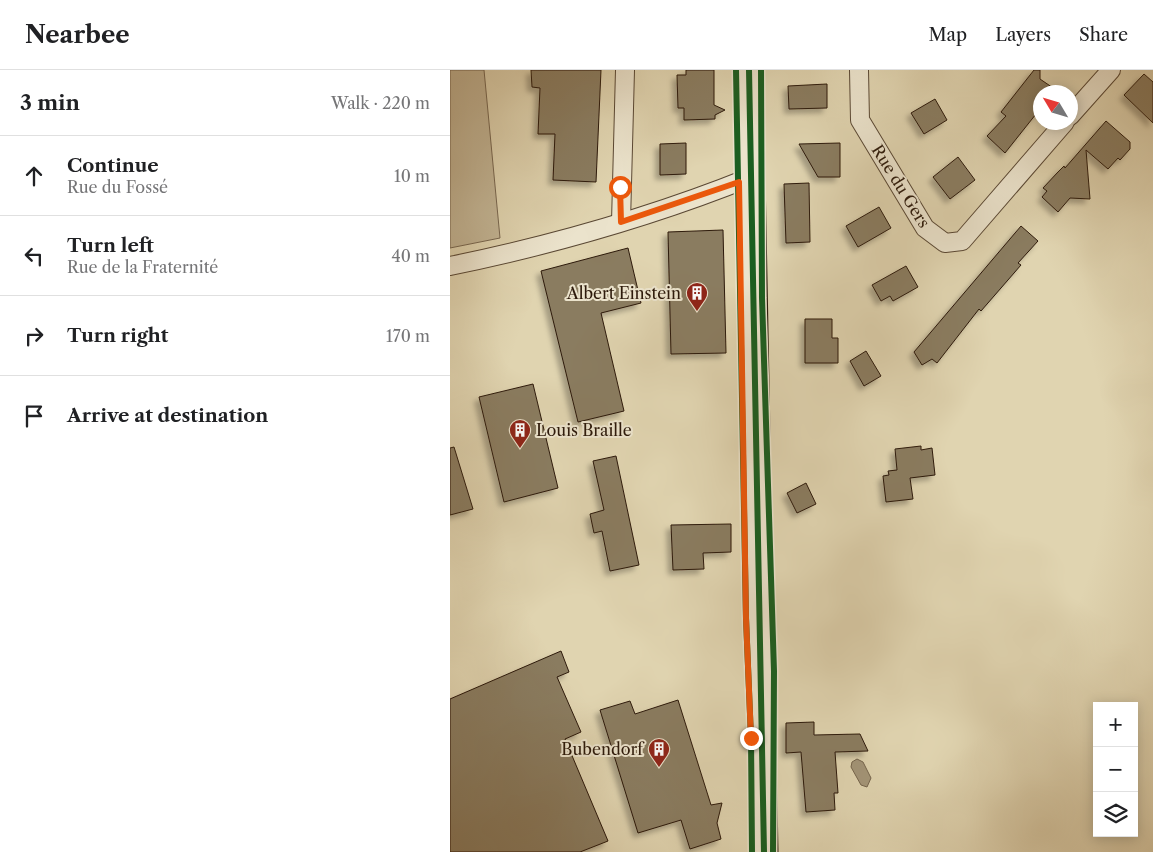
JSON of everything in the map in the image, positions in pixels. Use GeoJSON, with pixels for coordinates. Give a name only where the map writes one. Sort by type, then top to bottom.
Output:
{"type":"FeatureCollection","features":[{"type":"Feature","properties":{"kind":"main road"},"geometry":{"type":"LineString","coordinates":[[749,70],[764,852]]}},
{"type":"Feature","properties":{"kind":"street"},"geometry":{"type":"LineString","coordinates":[[621,222],[624,70]]}},
{"type":"Feature","properties":{"kind":"street","name":"Rue du Gers"},"geometry":{"type":"LineString","coordinates":[[859,70],[860,120],[925,228],[946,243],[962,241],[1058,130]]}},
{"type":"Feature","properties":{"kind":"street"},"geometry":{"type":"LineString","coordinates":[[1078,107],[1110,70]]}},
{"type":"Feature","properties":{"kind":"street"},"geometry":{"type":"LineString","coordinates":[[450,266],[518,252],[621,222],[751,177]]}},
{"type":"Feature","properties":{"kind":"shaded area"},"geometry":{"type":"Polygon","coordinates":[[[450,70],[484,70],[500,238],[450,248],[450,70]]]}},
{"type":"Feature","properties":{"kind":"shaded area"},"geometry":{"type":"Polygon","coordinates":[[[857,759],[863,762],[871,778],[867,787],[861,785],[851,767],[852,762],[857,759]]]}},
{"type":"Feature","properties":{"kind":"building"},"geometry":{"type":"Polygon","coordinates":[[[531,70],[601,70],[596,182],[553,180],[555,134],[538,134],[540,88],[532,87],[531,70]]]}},
{"type":"Feature","properties":{"kind":"building"},"geometry":{"type":"Polygon","coordinates":[[[686,70],[714,70],[714,105],[725,110],[715,115],[715,119],[684,120],[684,108],[678,108],[677,75],[686,75],[686,70]]]}},
{"type":"Feature","properties":{"kind":"building"},"geometry":{"type":"Polygon","coordinates":[[[1034,70],[1040,70],[1040,79],[1049,85],[1033,85],[1033,118],[1005,153],[987,136],[1006,116],[1001,112],[1034,70]]]}},
{"type":"Feature","properties":{"kind":"building"},"geometry":{"type":"Polygon","coordinates":[[[1144,74],[1153,82],[1153,123],[1124,95],[1144,74]]]}},
{"type":"Feature","properties":{"kind":"building"},"geometry":{"type":"Polygon","coordinates":[[[827,84],[827,108],[789,109],[788,86],[827,84]]]}},
{"type":"Feature","properties":{"kind":"building"},"geometry":{"type":"Polygon","coordinates":[[[935,99],[947,120],[924,134],[911,113],[935,99]]]}},
{"type":"Feature","properties":{"kind":"building"},"geometry":{"type":"Polygon","coordinates":[[[1106,121],[1130,142],[1130,149],[1108,169],[1086,150],[1090,199],[1070,198],[1058,212],[1042,197],[1047,191],[1043,188],[1064,166],[1065,168],[1106,121]]]}},
{"type":"Feature","properties":{"kind":"building"},"geometry":{"type":"Polygon","coordinates":[[[686,143],[686,174],[660,175],[660,144],[686,143]]]}},
{"type":"Feature","properties":{"kind":"building"},"geometry":{"type":"Polygon","coordinates":[[[840,143],[840,177],[818,177],[799,144],[840,143]]]}},
{"type":"Feature","properties":{"kind":"building"},"geometry":{"type":"Polygon","coordinates":[[[958,157],[975,180],[950,199],[933,177],[958,157]]]}},
{"type":"Feature","properties":{"kind":"building"},"geometry":{"type":"Polygon","coordinates":[[[809,183],[810,242],[786,243],[784,184],[809,183]]]}},
{"type":"Feature","properties":{"kind":"building"},"geometry":{"type":"Polygon","coordinates":[[[879,207],[891,228],[858,247],[846,226],[879,207]]]}},
{"type":"Feature","properties":{"kind":"building"},"geometry":{"type":"Polygon","coordinates":[[[1021,226],[1038,241],[1018,263],[1021,265],[981,311],[979,309],[937,363],[932,359],[922,365],[914,352],[1021,226]]]}},
{"type":"Feature","properties":{"kind":"building","name":"Albert Einstein"},"geometry":{"type":"Polygon","coordinates":[[[723,230],[726,353],[671,354],[668,232],[723,230]]]}},
{"type":"Feature","properties":{"kind":"building"},"geometry":{"type":"Polygon","coordinates":[[[628,248],[641,303],[601,313],[624,411],[578,422],[541,271],[628,248]]]}},
{"type":"Feature","properties":{"kind":"building"},"geometry":{"type":"Polygon","coordinates":[[[906,266],[918,287],[893,301],[890,296],[881,301],[872,285],[906,266]]]}},
{"type":"Feature","properties":{"kind":"building"},"geometry":{"type":"Polygon","coordinates":[[[805,319],[832,319],[832,338],[838,338],[838,363],[805,363],[805,319]]]}},
{"type":"Feature","properties":{"kind":"building"},"geometry":{"type":"Polygon","coordinates":[[[866,351],[881,376],[864,386],[850,361],[866,351]]]}},
{"type":"Feature","properties":{"kind":"building","name":"Louis Braille"},"geometry":{"type":"Polygon","coordinates":[[[533,384],[558,488],[504,502],[479,397],[533,384]]]}},
{"type":"Feature","properties":{"kind":"building"},"geometry":{"type":"Polygon","coordinates":[[[921,446],[921,450],[932,448],[935,475],[910,478],[913,499],[886,502],[883,476],[889,475],[888,471],[897,470],[895,449],[921,446]]]}},
{"type":"Feature","properties":{"kind":"building"},"geometry":{"type":"Polygon","coordinates":[[[454,447],[473,509],[450,515],[450,448],[454,447]]]}},
{"type":"Feature","properties":{"kind":"building"},"geometry":{"type":"Polygon","coordinates":[[[616,456],[639,565],[610,571],[602,531],[594,533],[590,514],[604,510],[593,461],[616,456]]]}},
{"type":"Feature","properties":{"kind":"building"},"geometry":{"type":"Polygon","coordinates":[[[806,483],[816,504],[797,513],[787,493],[806,483]]]}},
{"type":"Feature","properties":{"kind":"building"},"geometry":{"type":"Polygon","coordinates":[[[731,524],[731,552],[703,553],[704,569],[673,570],[671,525],[731,524]]]}},
{"type":"Feature","properties":{"kind":"building"},"geometry":{"type":"Polygon","coordinates":[[[561,651],[569,672],[557,677],[581,732],[565,739],[608,841],[580,852],[450,852],[450,699],[561,651]]]}},
{"type":"Feature","properties":{"kind":"building","name":"Bubendorf"},"geometry":{"type":"Polygon","coordinates":[[[678,700],[711,805],[722,803],[717,823],[721,839],[690,849],[681,820],[638,833],[600,710],[630,701],[635,714],[678,700]]]}},
{"type":"Feature","properties":{"kind":"building"},"geometry":{"type":"Polygon","coordinates":[[[814,722],[814,735],[860,734],[868,751],[835,752],[838,793],[834,793],[835,810],[806,812],[801,752],[786,753],[786,723],[814,722]]]}},
{"type":"Feature","properties":{"kind":"cycle path"},"geometry":{"type":"LineString","coordinates":[[736,70],[752,852]]}},
{"type":"Feature","properties":{"kind":"cycle path"},"geometry":{"type":"LineString","coordinates":[[749,70],[764,852]]}},
{"type":"Feature","properties":{"kind":"cycle path"},"geometry":{"type":"LineString","coordinates":[[761,70],[762,298],[774,671],[773,852]]}},
{"type":"Feature","properties":{"kind":"place","name":"Albert Einstein"},"geometry":{"type":"Point","coordinates":[697,312]}},
{"type":"Feature","properties":{"kind":"place","name":"Louis Braille"},"geometry":{"type":"Point","coordinates":[520,449]}},
{"type":"Feature","properties":{"kind":"place","name":"Bubendorf"},"geometry":{"type":"Point","coordinates":[659,768]}},
{"type":"Feature","properties":{"kind":"route"},"geometry":{"type":"LineString","coordinates":[[620,187],[621,222],[739,182],[746,618],[751,738]]}}]}
